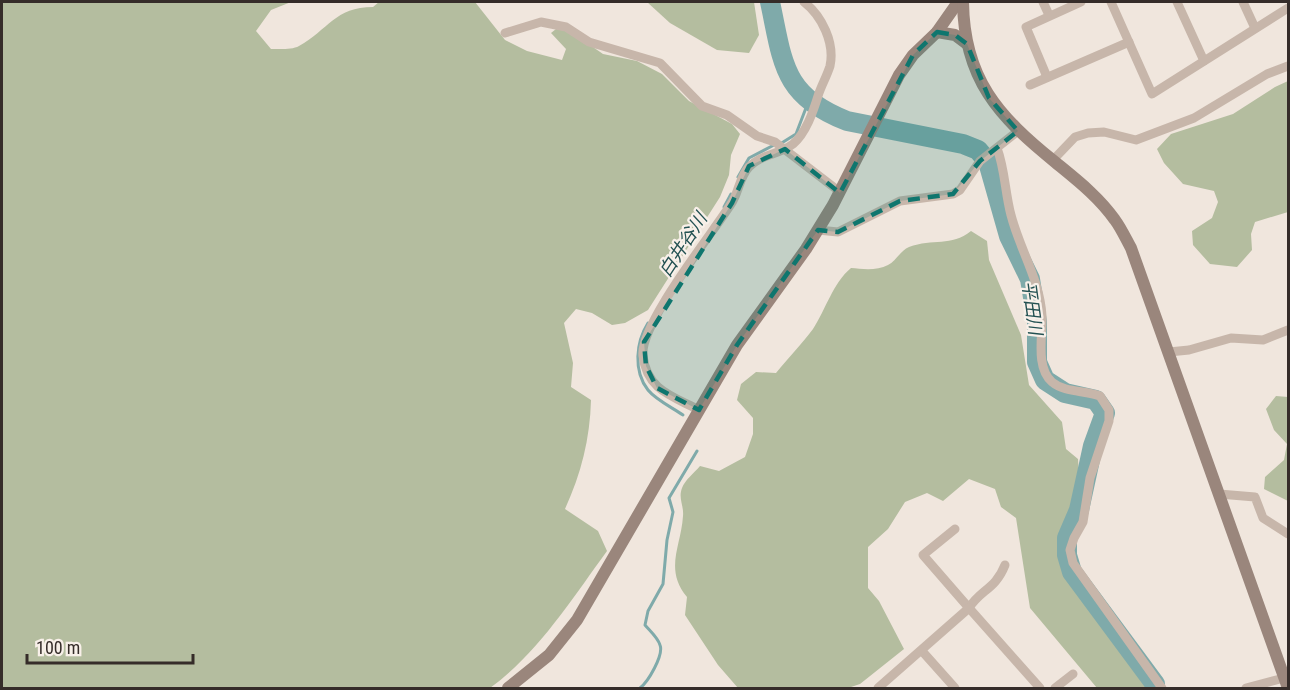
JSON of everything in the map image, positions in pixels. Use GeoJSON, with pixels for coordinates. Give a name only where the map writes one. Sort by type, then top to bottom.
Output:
{"type":"FeatureCollection","features":[{"type":"Feature","properties":{"kind":"street"},"geometry":{"type":"LineString","coordinates":[[699,410],[657,388],[651,382],[643,356],[644,342],[664,305],[732,203],[745,172],[762,156],[785,148],[799,138],[811,114],[829,68],[830,42],[818,18],[804,2]]}},
{"type":"Feature","properties":{"kind":"street"},"geometry":{"type":"LineString","coordinates":[[508,688],[549,655],[577,620],[737,345],[819,230],[899,75],[913,55],[937,32],[961,2]]}},
{"type":"Feature","properties":{"kind":"street"},"geometry":{"type":"LineString","coordinates":[[961,2],[967,45],[989,98],[1018,131],[1096,196],[1115,220],[1139,267],[1286,683],[1246,688]]}},
{"type":"Feature","properties":{"kind":"street"},"geometry":{"type":"LineString","coordinates":[[1043,2],[1049,15]]}},
{"type":"Feature","properties":{"kind":"street"},"geometry":{"type":"LineString","coordinates":[[1047,77],[1026,27],[1081,2]]}},
{"type":"Feature","properties":{"kind":"street"},"geometry":{"type":"LineString","coordinates":[[1111,2],[1152,94],[1288,8]]}},
{"type":"Feature","properties":{"kind":"street"},"geometry":{"type":"LineString","coordinates":[[1177,2],[1204,61]]}},
{"type":"Feature","properties":{"kind":"street"},"geometry":{"type":"LineString","coordinates":[[1243,2],[1255,28]]}},
{"type":"Feature","properties":{"kind":"street"},"geometry":{"type":"LineString","coordinates":[[505,33],[541,22],[558,25],[566,27],[589,42],[660,63],[702,106],[727,115],[757,136],[771,139],[840,192]]}},
{"type":"Feature","properties":{"kind":"street"},"geometry":{"type":"LineString","coordinates":[[937,32],[955,35],[967,45]]}},
{"type":"Feature","properties":{"kind":"street"},"geometry":{"type":"LineString","coordinates":[[1030,85],[1129,42]]}},
{"type":"Feature","properties":{"kind":"street"},"geometry":{"type":"LineString","coordinates":[[1053,160],[1062,147],[1075,137],[1088,133],[1104,132],[1136,140],[1194,118],[1267,74],[1288,66]]}},
{"type":"Feature","properties":{"kind":"street"},"geometry":{"type":"LineString","coordinates":[[819,230],[838,232],[900,201],[953,194],[960,189],[980,161],[1018,131]]}},
{"type":"Feature","properties":{"kind":"street"},"geometry":{"type":"LineString","coordinates":[[997,148],[1011,215],[1040,300],[1042,359],[1046,374],[1052,382],[1063,387],[1100,396],[1109,410],[1109,421],[1090,478],[1083,522],[1070,550],[1073,563],[1162,688]]}},
{"type":"Feature","properties":{"kind":"street"},"geometry":{"type":"LineString","coordinates":[[1169,352],[1189,350],[1231,338],[1263,340],[1288,330]]}},
{"type":"Feature","properties":{"kind":"street"},"geometry":{"type":"LineString","coordinates":[[1219,494],[1255,497],[1263,518],[1288,534]]}},
{"type":"Feature","properties":{"kind":"street"},"geometry":{"type":"LineString","coordinates":[[955,529],[924,555],[1040,688]]}},
{"type":"Feature","properties":{"kind":"street"},"geometry":{"type":"LineString","coordinates":[[878,688],[999,580],[1005,565]]}},
{"type":"Feature","properties":{"kind":"street"},"geometry":{"type":"LineString","coordinates":[[922,651],[955,688]]}},
{"type":"Feature","properties":{"kind":"street"},"geometry":{"type":"LineString","coordinates":[[1055,688],[1073,674]]}},
{"type":"Feature","properties":{"kind":"highlighted area"},"geometry":{"type":"Polygon","coordinates":[[[937,32],[955,35],[967,44],[989,98],[1018,131],[980,161],[953,194],[900,201],[838,232],[818,230],[737,345],[699,410],[657,388],[646,366],[644,342],[732,203],[749,166],[785,149],[840,193],[913,55],[937,32]]]}},
{"type":"Feature","properties":{"kind":"green space"},"geometry":{"type":"Polygon","coordinates":[[[2,2],[291,2],[271,10],[256,31],[271,49],[282,49],[299,46],[333,20],[349,11],[373,7],[379,2],[475,2],[505,40],[527,51],[562,60],[566,49],[551,33],[561,25],[603,54],[637,61],[662,74],[689,101],[732,124],[740,134],[731,155],[729,175],[720,197],[648,310],[625,323],[612,325],[592,313],[576,309],[564,323],[573,363],[571,387],[591,400],[584,456],[565,509],[598,531],[607,551],[539,642],[524,659],[490,688],[2,688],[2,2]]]}},
{"type":"Feature","properties":{"kind":"green space"},"geometry":{"type":"Polygon","coordinates":[[[647,2],[754,2],[759,35],[749,53],[717,50],[670,23],[647,2]]]}},
{"type":"Feature","properties":{"kind":"green space"},"geometry":{"type":"Polygon","coordinates":[[[1288,81],[1288,212],[1255,222],[1251,234],[1252,250],[1237,267],[1210,264],[1193,245],[1192,231],[1212,218],[1218,202],[1214,191],[1183,184],[1164,163],[1157,149],[1171,134],[1233,114],[1288,81]]]}},
{"type":"Feature","properties":{"kind":"green space"},"geometry":{"type":"Polygon","coordinates":[[[971,231],[987,241],[989,260],[1021,335],[1029,385],[1062,422],[1066,449],[1078,459],[1080,494],[1060,554],[1069,578],[1151,688],[1097,688],[1030,608],[1016,518],[1001,507],[995,489],[969,479],[943,501],[927,493],[905,502],[888,529],[868,547],[868,588],[879,601],[904,649],[860,684],[848,688],[738,688],[718,665],[685,615],[687,597],[676,577],[675,567],[682,527],[681,492],[683,485],[700,466],[719,471],[745,457],[753,434],[753,418],[737,400],[741,384],[756,372],[776,373],[813,329],[834,289],[851,268],[884,267],[909,247],[949,241],[971,231]]]}},
{"type":"Feature","properties":{"kind":"green space"},"geometry":{"type":"Polygon","coordinates":[[[1276,396],[1288,397],[1288,501],[1264,489],[1265,477],[1284,460],[1287,444],[1274,430],[1266,409],[1276,396]]]}},
{"type":"Feature","properties":{"kind":"waterway","name":"平田川"},"geometry":{"type":"LineString","coordinates":[[770,2],[778,42],[789,75],[809,100],[847,121],[963,144],[978,150],[988,162],[1009,236],[1030,279],[1037,322],[1037,362],[1045,380],[1065,393],[1096,400],[1105,413],[1093,446],[1079,510],[1067,538],[1067,555],[1072,572],[1155,684]]}},
{"type":"Feature","properties":{"kind":"waterway","name":"白井谷川"},"geometry":{"type":"LineString","coordinates":[[780,144],[796,134],[809,100]]}},
{"type":"Feature","properties":{"kind":"waterway","name":"白井谷川"},"geometry":{"type":"LineString","coordinates":[[738,177],[749,158],[774,145]]}},
{"type":"Feature","properties":{"kind":"waterway","name":"白井谷川"},"geometry":{"type":"LineString","coordinates":[[724,207],[731,194]]}},
{"type":"Feature","properties":{"kind":"waterway","name":"白井谷川"},"geometry":{"type":"LineString","coordinates":[[648,323],[641,339],[638,356],[643,382],[651,394],[683,415]]}},
{"type":"Feature","properties":{"kind":"waterway","name":"白井谷川"},"geometry":{"type":"LineString","coordinates":[[640,688],[654,668],[661,649],[658,640],[645,625],[648,611],[663,584],[667,540],[673,512],[669,498],[697,451]]}}]}
